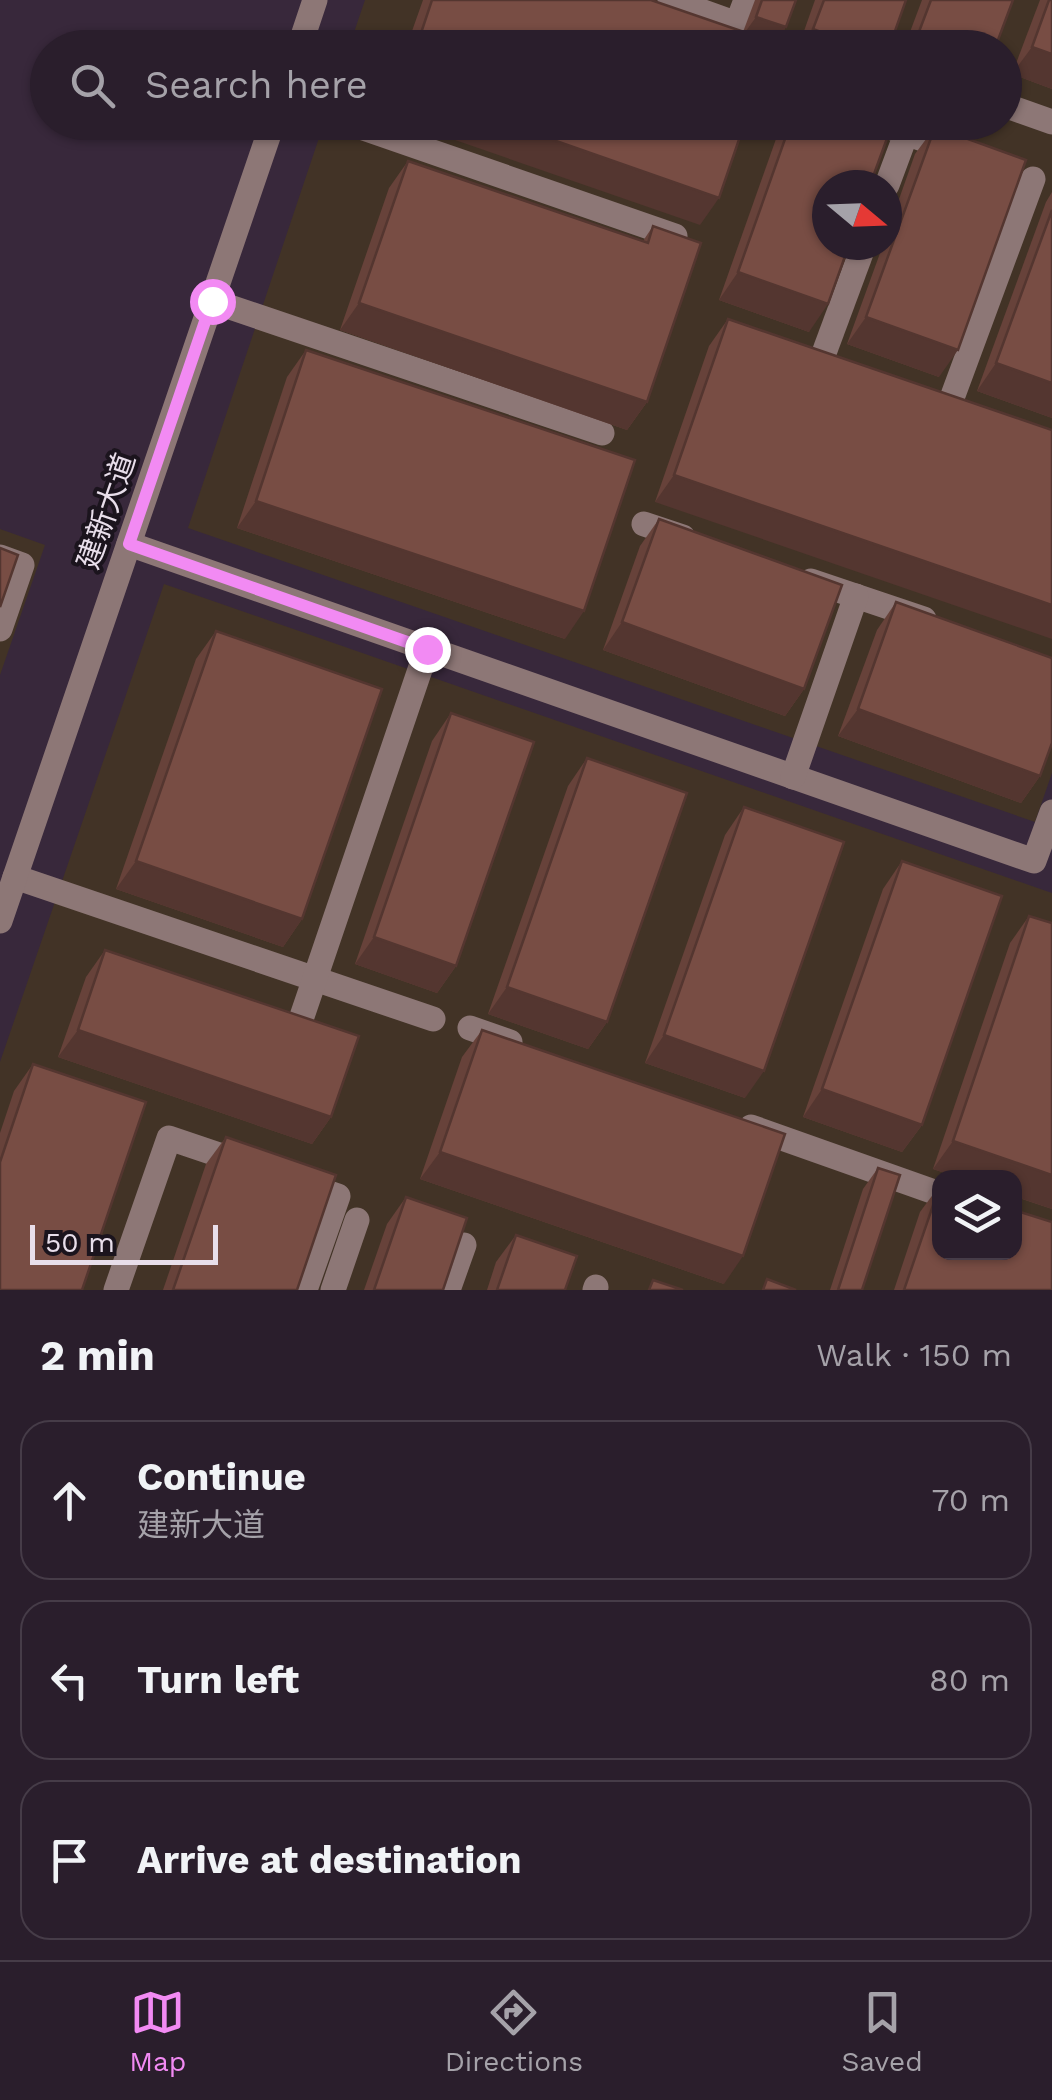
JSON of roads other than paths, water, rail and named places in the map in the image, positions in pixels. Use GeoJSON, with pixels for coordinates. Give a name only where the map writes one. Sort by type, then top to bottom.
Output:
{"type":"FeatureCollection","features":[{"type":"Feature","properties":{"kind":"street"},"geometry":{"type":"LineString","coordinates":[[305,30],[315,0]]}},
{"type":"Feature","properties":{"kind":"street"},"geometry":{"type":"LineString","coordinates":[[670,0],[737,24],[746,0]]}},
{"type":"Feature","properties":{"kind":"street"},"geometry":{"type":"LineString","coordinates":[[1022,111],[1052,122]]}},
{"type":"Feature","properties":{"kind":"street","name":"建新大道"},"geometry":{"type":"LineString","coordinates":[[0,921],[267,140]]}},
{"type":"Feature","properties":{"kind":"street"},"geometry":{"type":"LineString","coordinates":[[398,140],[675,236]]}},
{"type":"Feature","properties":{"kind":"street"},"geometry":{"type":"LineString","coordinates":[[893,170],[904,140]]}},
{"type":"Feature","properties":{"kind":"street"},"geometry":{"type":"LineString","coordinates":[[923,140],[978,160]]}},
{"type":"Feature","properties":{"kind":"street"},"geometry":{"type":"LineString","coordinates":[[952,398],[1033,179]]}},
{"type":"Feature","properties":{"kind":"street"},"geometry":{"type":"LineString","coordinates":[[825,353],[859,260]]}},
{"type":"Feature","properties":{"kind":"street"},"geometry":{"type":"LineString","coordinates":[[212,301],[602,434]]}},
{"type":"Feature","properties":{"kind":"street"},"geometry":{"type":"LineString","coordinates":[[644,524],[714,548]]}},
{"type":"Feature","properties":{"kind":"street"},"geometry":{"type":"LineString","coordinates":[[129,544],[1043,865],[1052,812]]}},
{"type":"Feature","properties":{"kind":"street"},"geometry":{"type":"LineString","coordinates":[[0,557],[22,565],[0,629]]}},
{"type":"Feature","properties":{"kind":"street"},"geometry":{"type":"LineString","coordinates":[[785,572],[945,626]]}},
{"type":"Feature","properties":{"kind":"street"},"geometry":{"type":"LineString","coordinates":[[793,777],[856,596]]}},
{"type":"Feature","properties":{"kind":"street"},"geometry":{"type":"LineString","coordinates":[[296,1034],[427,649]]}},
{"type":"Feature","properties":{"kind":"street"},"geometry":{"type":"LineString","coordinates":[[15,877],[433,1019]]}},
{"type":"Feature","properties":{"kind":"street"},"geometry":{"type":"LineString","coordinates":[[470,1028],[526,1048]]}},
{"type":"Feature","properties":{"kind":"street"},"geometry":{"type":"LineString","coordinates":[[733,1121],[932,1191]]}},
{"type":"Feature","properties":{"kind":"street"},"geometry":{"type":"LineString","coordinates":[[116,1290],[169,1138],[338,1196],[305,1290]]}},
{"type":"Feature","properties":{"kind":"street"},"geometry":{"type":"LineString","coordinates":[[333,1290],[357,1220]]}},
{"type":"Feature","properties":{"kind":"street"},"geometry":{"type":"LineString","coordinates":[[448,1290],[464,1244]]}}]}
